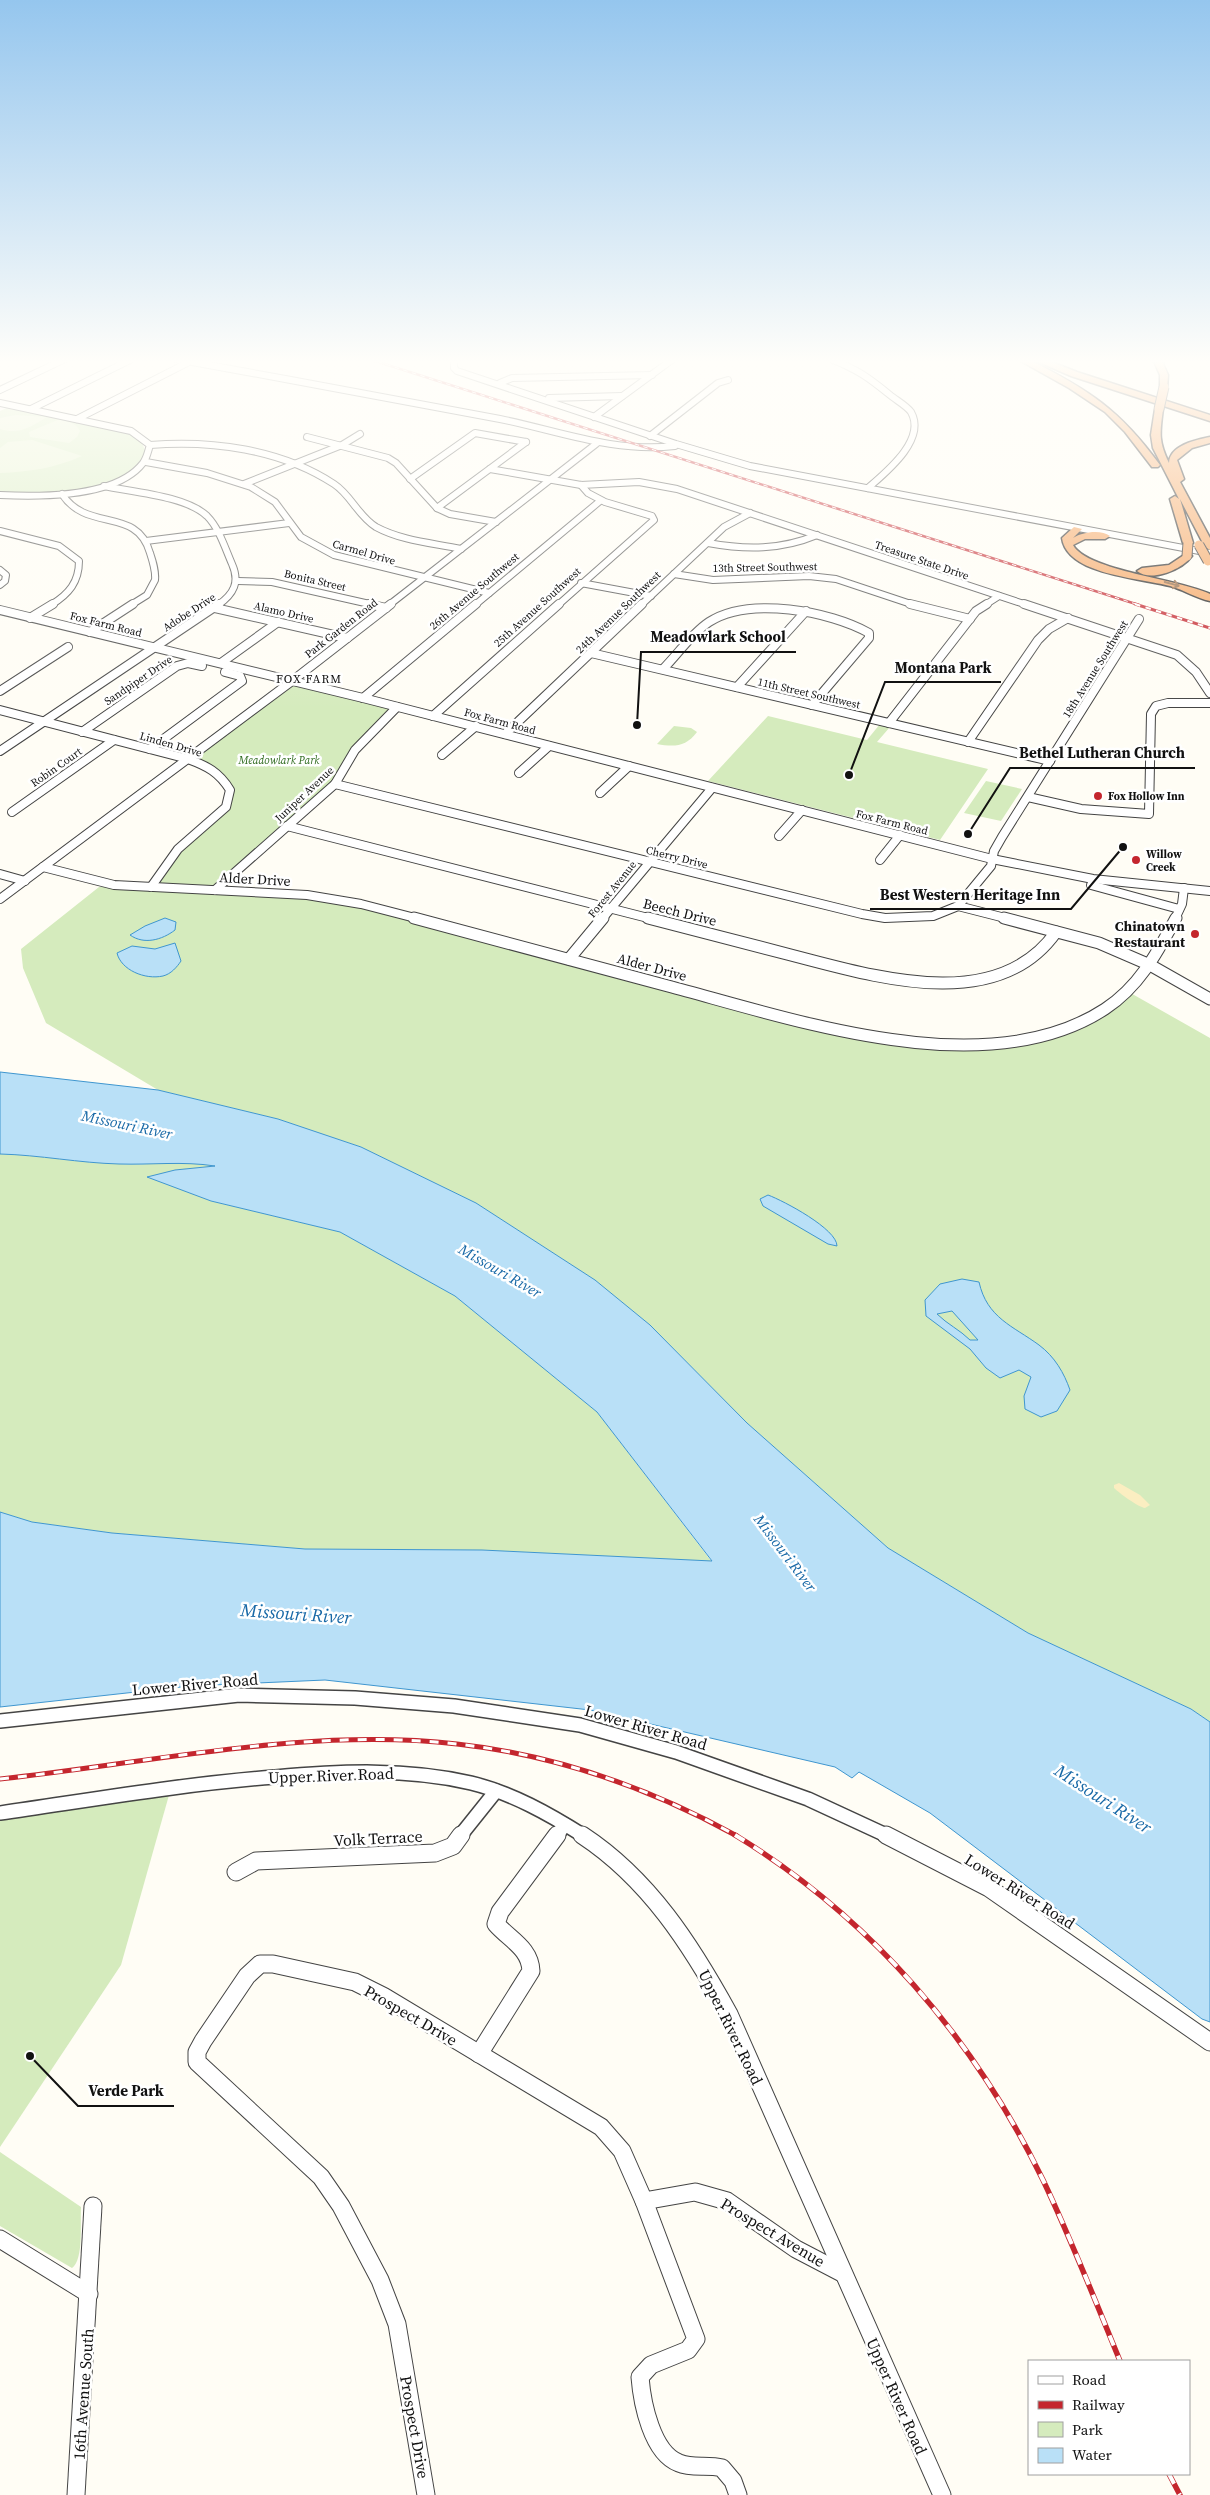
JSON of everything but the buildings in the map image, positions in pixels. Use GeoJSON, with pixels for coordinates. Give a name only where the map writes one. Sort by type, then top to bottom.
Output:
{"type":"FeatureCollection","features":[{"type":"Feature","properties":{"kind":"highway"},"geometry":{"type":"LineString","coordinates":[[1160,475],[1175,500],[1193,544],[1209,559]]}},
{"type":"Feature","properties":{"kind":"highway"},"geometry":{"type":"LineString","coordinates":[[1171,475],[1210,547]]}},
{"type":"Feature","properties":{"kind":"highway"},"geometry":{"type":"LineString","coordinates":[[1178,475],[1188,507]]}},
{"type":"Feature","properties":{"kind":"highway"},"geometry":{"type":"LineString","coordinates":[[1076,529],[1071,543],[1075,551],[1089,561],[1126,570],[1149,572],[1178,566],[1187,556],[1193,544]]}},
{"type":"Feature","properties":{"kind":"highway"},"geometry":{"type":"LineString","coordinates":[[1076,529],[1067,538],[1066,544],[1072,553],[1081,559],[1101,568],[1190,588],[1210,598]]}},
{"type":"Feature","properties":{"kind":"highway"},"geometry":{"type":"LineString","coordinates":[[1071,543],[1083,536],[1105,536]]}},
{"type":"Feature","properties":{"kind":"street"},"geometry":{"type":"LineString","coordinates":[[0,495],[34,496],[62,494],[104,486],[127,475]]}},
{"type":"Feature","properties":{"kind":"street","name":"Carmel Drive"},"geometry":{"type":"LineString","coordinates":[[206,475],[244,484],[266,494],[281,507],[289,523],[306,541],[327,552],[356,562],[490,593]]}},
{"type":"Feature","properties":{"kind":"street"},"geometry":{"type":"LineString","coordinates":[[244,484],[265,475]]}},
{"type":"Feature","properties":{"kind":"street"},"geometry":{"type":"LineString","coordinates":[[320,475],[342,490],[367,521],[375,526],[403,537],[462,549]]}},
{"type":"Feature","properties":{"kind":"street"},"geometry":{"type":"LineString","coordinates":[[407,475],[437,508],[450,514],[496,522]]}},
{"type":"Feature","properties":{"kind":"street"},"geometry":{"type":"LineString","coordinates":[[410,479],[415,475]]}},
{"type":"Feature","properties":{"kind":"street"},"geometry":{"type":"LineString","coordinates":[[437,508],[481,475]]}},
{"type":"Feature","properties":{"kind":"street","name":"Treasure State Drive"},"geometry":{"type":"LineString","coordinates":[[525,475],[582,485],[626,479],[677,489],[1177,655],[1192,664],[1199,672],[1210,693]]}},
{"type":"Feature","properties":{"kind":"street","name":"Park Garden Road"},"geometry":{"type":"LineString","coordinates":[[0,899],[292,681],[556,475]]}},
{"type":"Feature","properties":{"kind":"street"},"geometry":{"type":"LineString","coordinates":[[805,475],[1076,529],[1209,559]]}},
{"type":"Feature","properties":{"kind":"street"},"geometry":{"type":"LineString","coordinates":[[868,488],[881,475]]}},
{"type":"Feature","properties":{"kind":"street"},"geometry":{"type":"LineString","coordinates":[[582,485],[600,502]]}},
{"type":"Feature","properties":{"kind":"street"},"geometry":{"type":"LineString","coordinates":[[104,486],[190,506],[206,515],[216,532],[238,581]]}},
{"type":"Feature","properties":{"kind":"street"},"geometry":{"type":"LineString","coordinates":[[62,494],[66,505],[74,512],[125,524],[136,530],[146,541],[157,578],[148,596],[90,632]]}},
{"type":"Feature","properties":{"kind":"street","name":"25th Avenue Southwest"},"geometry":{"type":"LineString","coordinates":[[433,716],[654,520],[652,516],[600,502]]}},
{"type":"Feature","properties":{"kind":"street","name":"26th Avenue Southwest"},"geometry":{"type":"LineString","coordinates":[[363,698],[600,502]]}},
{"type":"Feature","properties":{"kind":"street","name":"24th Avenue Southwest"},"geometry":{"type":"LineString","coordinates":[[505,734],[724,527],[750,513]]}},
{"type":"Feature","properties":{"kind":"street"},"geometry":{"type":"LineString","coordinates":[[146,541],[289,523]]}},
{"type":"Feature","properties":{"kind":"street"},"geometry":{"type":"LineString","coordinates":[[1076,529],[1209,559]]}},
{"type":"Feature","properties":{"kind":"street"},"geometry":{"type":"LineString","coordinates":[[0,531],[59,546],[79,561],[78,580],[71,591],[30,618]]}},
{"type":"Feature","properties":{"kind":"street"},"geometry":{"type":"LineString","coordinates":[[708,543],[739,549],[782,547],[800,543],[817,535]]}},
{"type":"Feature","properties":{"kind":"street"},"geometry":{"type":"LineString","coordinates":[[0,570],[6,575],[5,581],[0,585]]}},
{"type":"Feature","properties":{"kind":"street","name":"13th Street Southwest"},"geometry":{"type":"LineString","coordinates":[[674,574],[713,580],[809,576],[836,579],[925,609],[970,619]]}},
{"type":"Feature","properties":{"kind":"street","name":"Adobe Drive"},"geometry":{"type":"LineString","coordinates":[[0,751],[215,608],[231,595],[238,581]]}},
{"type":"Feature","properties":{"kind":"street","name":"Bonita Street"},"geometry":{"type":"LineString","coordinates":[[238,581],[272,582],[386,608]]}},
{"type":"Feature","properties":{"kind":"street"},"geometry":{"type":"LineString","coordinates":[[581,583],[651,596]]}},
{"type":"Feature","properties":{"kind":"street"},"geometry":{"type":"LineString","coordinates":[[889,723],[970,619],[982,606],[999,596]]}},
{"type":"Feature","properties":{"kind":"street","name":"Alamo Drive"},"geometry":{"type":"LineString","coordinates":[[215,608],[347,638]]}},
{"type":"Feature","properties":{"kind":"street","name":"Fox Farm Road"},"geometry":{"type":"LineString","coordinates":[[0,610],[397,706],[992,859],[1093,879],[1210,897]]}},
{"type":"Feature","properties":{"kind":"street"},"geometry":{"type":"LineString","coordinates":[[663,669],[709,622],[723,615],[737,612],[806,611],[823,614],[870,632],[869,638],[812,705]]}},
{"type":"Feature","properties":{"kind":"street"},"geometry":{"type":"LineString","coordinates":[[737,687],[806,611]]}},
{"type":"Feature","properties":{"kind":"street"},"geometry":{"type":"LineString","coordinates":[[968,742],[1038,640],[1049,629],[1068,618]]}},
{"type":"Feature","properties":{"kind":"street","name":"18th Avenue Southwest"},"geometry":{"type":"LineString","coordinates":[[992,859],[1002,836],[1139,619]]}},
{"type":"Feature","properties":{"kind":"street"},"geometry":{"type":"LineString","coordinates":[[221,663],[278,622]]}},
{"type":"Feature","properties":{"kind":"street"},"geometry":{"type":"LineString","coordinates":[[0,691],[68,647]]}},
{"type":"Feature","properties":{"kind":"street","name":"11th Street Southwest"},"geometry":{"type":"LineString","coordinates":[[591,653],[1050,761]]}},
{"type":"Feature","properties":{"kind":"street","name":"Sandpiper Drive"},"geometry":{"type":"LineString","coordinates":[[82,732],[179,665],[191,664],[242,678],[240,683],[150,749]]}},
{"type":"Feature","properties":{"kind":"street"},"geometry":{"type":"LineString","coordinates":[[1028,797],[1087,810],[1149,814],[1151,714],[1156,706],[1168,703],[1210,703]]}},
{"type":"Feature","properties":{"kind":"street","name":"Juniper Avenue"},"geometry":{"type":"LineString","coordinates":[[215,890],[335,784],[355,750],[397,706]]}},
{"type":"Feature","properties":{"kind":"street","name":"Linden Drive"},"geometry":{"type":"LineString","coordinates":[[0,710],[188,759],[211,768],[222,775],[230,790],[226,807],[178,849],[151,887]]}},
{"type":"Feature","properties":{"kind":"street"},"geometry":{"type":"LineString","coordinates":[[442,755],[476,726]]}},
{"type":"Feature","properties":{"kind":"street","name":"Robin Court"},"geometry":{"type":"LineString","coordinates":[[12,812],[114,740]]}},
{"type":"Feature","properties":{"kind":"street"},"geometry":{"type":"LineString","coordinates":[[519,774],[549,746]]}},
{"type":"Feature","properties":{"kind":"street"},"geometry":{"type":"LineString","coordinates":[[600,794],[628,766]]}},
{"type":"Feature","properties":{"kind":"street","name":"Cherry Drive"},"geometry":{"type":"LineString","coordinates":[[335,784],[885,918],[932,916],[958,906],[991,866],[992,859]]}},
{"type":"Feature","properties":{"kind":"street","name":"Forest Avenue"},"geometry":{"type":"LineString","coordinates":[[569,959],[712,788]]}},
{"type":"Feature","properties":{"kind":"street"},"geometry":{"type":"LineString","coordinates":[[779,836],[802,810]]}},
{"type":"Feature","properties":{"kind":"street","name":"Beech Drive"},"geometry":{"type":"LineString","coordinates":[[287,826],[854,971],[917,983],[956,983],[992,977],[1017,966],[1039,953],[1056,932]]}},
{"type":"Feature","properties":{"kind":"street"},"geometry":{"type":"LineString","coordinates":[[880,860],[900,835]]}},
{"type":"Feature","properties":{"kind":"street","name":"Fox Farm Road"},"geometry":{"type":"LineString","coordinates":[[992,859],[1010,866],[1085,883],[1180,909]]}},
{"type":"Feature","properties":{"kind":"street","name":"Alder Drive"},"geometry":{"type":"LineString","coordinates":[[43,867],[97,882],[151,887],[307,895],[361,904],[839,1031],[913,1044],[950,1046],[1028,1038],[1087,1018],[1114,1002],[1134,985],[1150,965],[1180,909],[1184,892]]}},
{"type":"Feature","properties":{"kind":"street"},"geometry":{"type":"LineString","coordinates":[[0,874],[25,881]]}},
{"type":"Feature","properties":{"kind":"street","name":"Fox Farm Road"},"geometry":{"type":"LineString","coordinates":[[1085,883],[1184,892],[1210,891]]}},
{"type":"Feature","properties":{"kind":"street"},"geometry":{"type":"LineString","coordinates":[[958,906],[1099,944],[1150,965],[1210,999]]}},
{"type":"Feature","properties":{"kind":"street","name":"Lower River Road"},"geometry":{"type":"LineString","coordinates":[[0,1721],[239,1695],[355,1698],[454,1706],[580,1725],[676,1752],[800,1796],[896,1840],[989,1888],[1078,1948],[1210,2042]]}},
{"type":"Feature","properties":{"kind":"street","name":"Upper River Road"},"geometry":{"type":"LineString","coordinates":[[0,1812],[218,1781],[348,1771],[382,1771],[417,1774],[496,1791],[533,1806],[565,1825],[599,1849],[644,1889],[674,1923],[698,1959],[729,2014],[842,2273],[942,2495]]}},
{"type":"Feature","properties":{"kind":"street","name":"Volk Terrace"},"geometry":{"type":"LineString","coordinates":[[236,1872],[256,1861],[435,1853],[453,1846],[496,1791]]}},
{"type":"Feature","properties":{"kind":"street"},"geometry":{"type":"LineString","coordinates":[[479,2054],[531,1971],[532,1963],[528,1952],[502,1932],[496,1924],[500,1912],[565,1825]]}},
{"type":"Feature","properties":{"kind":"street","name":"Prospect Drive"},"geometry":{"type":"LineString","coordinates":[[426,2495],[397,2324],[380,2280],[341,2206],[321,2177],[203,2069],[198,2062],[197,2052],[247,1976],[260,1964],[273,1964],[355,1982],[382,1996],[601,2127],[622,2151],[644,2200],[694,2329],[696,2339],[688,2350],[651,2365],[640,2376],[640,2392],[656,2441],[667,2455],[680,2464],[716,2465],[727,2472],[738,2495]]}},
{"type":"Feature","properties":{"kind":"street","name":"Prospect Avenue"},"geometry":{"type":"LineString","coordinates":[[644,2200],[695,2192],[727,2200],[796,2249],[842,2273]]}},
{"type":"Feature","properties":{"kind":"street","name":"16th Avenue South"},"geometry":{"type":"LineString","coordinates":[[76,2495],[94,2206]]}},
{"type":"Feature","properties":{"kind":"street"},"geometry":{"type":"LineString","coordinates":[[0,2239],[89,2294]]}},
{"type":"Feature","properties":{"kind":"green space"},"geometry":{"type":"Polygon","coordinates":[[[0,475],[124,475],[101,485],[59,493],[0,493],[0,475]]]}},
{"type":"Feature","properties":{"kind":"green space","name":"Meadowlark Park"},"geometry":{"type":"Polygon","coordinates":[[[292,681],[397,707],[355,750],[343,775],[216,890],[334,898],[839,1031],[950,1046],[1060,1029],[1127,991],[1210,1038],[1210,1722],[1191,1709],[1028,1633],[888,1548],[747,1423],[650,1325],[595,1280],[476,1203],[361,1147],[278,1119],[158,1090],[46,1023],[23,968],[21,949],[99,887],[151,887],[162,869],[226,807],[230,790],[222,775],[188,759],[292,681]]]}},
{"type":"Feature","properties":{"kind":"green space"},"geometry":{"type":"Polygon","coordinates":[[[768,716],[867,740],[880,724],[890,727],[877,742],[988,769],[940,840],[708,781],[768,716]]]}},
{"type":"Feature","properties":{"kind":"green space"},"geometry":{"type":"Polygon","coordinates":[[[674,726],[691,728],[697,732],[688,741],[679,745],[657,744],[674,726]]]}},
{"type":"Feature","properties":{"kind":"green space"},"geometry":{"type":"Polygon","coordinates":[[[986,781],[1022,789],[1001,821],[964,813],[986,781]]]}},
{"type":"Feature","properties":{"kind":"green space"},"geometry":{"type":"Polygon","coordinates":[[[0,1154],[104,1163],[218,1166],[175,1170],[148,1177],[211,1201],[340,1232],[455,1296],[597,1412],[712,1562],[482,1550],[305,1549],[112,1533],[32,1522],[0,1512],[0,1154]]]}},
{"type":"Feature","properties":{"kind":"green space"},"geometry":{"type":"Polygon","coordinates":[[[171,1788],[121,1965],[0,2147],[0,1813],[171,1788]]]}},
{"type":"Feature","properties":{"kind":"green space"},"geometry":{"type":"Polygon","coordinates":[[[0,2152],[81,2207],[80,2249],[76,2264],[72,2268],[0,2226],[0,2152]]]}},
{"type":"Feature","properties":{"kind":"sand"},"geometry":{"type":"Polygon","coordinates":[[[1119,1483],[1140,1495],[1150,1505],[1145,1508],[1133,1503],[1114,1488],[1114,1485],[1119,1483]]]}},
{"type":"Feature","properties":{"kind":"water"},"geometry":{"type":"Polygon","coordinates":[[[165,918],[176,922],[175,930],[159,939],[141,940],[130,935],[145,926],[165,918]]]}},
{"type":"Feature","properties":{"kind":"water"},"geometry":{"type":"Polygon","coordinates":[[[175,943],[181,961],[176,968],[163,976],[142,975],[129,969],[119,959],[117,953],[132,946],[155,949],[175,943]]]}},
{"type":"Feature","properties":{"kind":"water","name":"Missouri River"},"geometry":{"type":"Polygon","coordinates":[[[0,1072],[158,1090],[278,1119],[361,1147],[476,1203],[595,1280],[650,1325],[747,1423],[888,1548],[1028,1633],[1191,1709],[1210,1722],[1210,2022],[1202,2019],[930,1813],[859,1772],[852,1778],[835,1767],[590,1710],[325,1680],[190,1686],[0,1707],[0,1512],[32,1522],[112,1533],[305,1549],[482,1550],[712,1561],[597,1412],[455,1296],[340,1232],[211,1201],[147,1177],[175,1170],[215,1166],[104,1163],[0,1154],[0,1072]]]}},
{"type":"Feature","properties":{"kind":"water"},"geometry":{"type":"Polygon","coordinates":[[[768,1195],[809,1216],[835,1239],[837,1246],[828,1244],[763,1206],[760,1199],[768,1195]]]}},
{"type":"Feature","properties":{"kind":"water"},"geometry":{"type":"Polygon","coordinates":[[[962,1279],[979,1282],[988,1304],[995,1313],[1050,1355],[1062,1371],[1070,1390],[1057,1411],[1041,1417],[1025,1409],[1024,1396],[1031,1377],[1019,1370],[1000,1378],[986,1368],[970,1349],[926,1316],[925,1300],[940,1284],[962,1279]],[[952,1311],[937,1314],[970,1340],[978,1340],[952,1311]]]}},
{"type":"Feature","properties":{"kind":"railway"},"geometry":{"type":"LineString","coordinates":[[733,475],[1139,605]]}},
{"type":"Feature","properties":{"kind":"railway"},"geometry":{"type":"LineString","coordinates":[[1135,604],[1210,628]]}},
{"type":"Feature","properties":{"kind":"railway"},"geometry":{"type":"LineString","coordinates":[[0,1779],[285,1743],[400,1740],[457,1744],[530,1756],[602,1776],[670,1803],[737,1836]]}},
{"type":"Feature","properties":{"kind":"railway"},"geometry":{"type":"LineString","coordinates":[[735,1835],[784,1868],[830,1904],[874,1943],[914,1985],[951,2030],[985,2078],[1043,2180],[1120,2360]]}},
{"type":"Feature","properties":{"kind":"railway"},"geometry":{"type":"LineString","coordinates":[[1170,2475],[1180,2495]]}},
{"type":"Feature","properties":{"kind":"place","name":"Meadowlark School"},"geometry":{"type":"Point","coordinates":[637,725]}},
{"type":"Feature","properties":{"kind":"place","name":"Montana Park"},"geometry":{"type":"Point","coordinates":[849,775]}},
{"type":"Feature","properties":{"kind":"place","name":"Fox Hollow Inn"},"geometry":{"type":"Point","coordinates":[1098,796]}},
{"type":"Feature","properties":{"kind":"place","name":"Bethel Lutheran Church"},"geometry":{"type":"Point","coordinates":[968,834]}},
{"type":"Feature","properties":{"kind":"place","name":"Best Western Heritage Inn"},"geometry":{"type":"Point","coordinates":[1123,847]}},
{"type":"Feature","properties":{"kind":"place","name":"Willow Creek"},"geometry":{"type":"Point","coordinates":[1136,860]}},
{"type":"Feature","properties":{"kind":"place","name":"Chinatown Restaurant"},"geometry":{"type":"Point","coordinates":[1195,934]}},
{"type":"Feature","properties":{"kind":"place","name":"Verde Park"},"geometry":{"type":"Point","coordinates":[30,2056]}},
{"type":"Feature","properties":{"kind":"district","name":"FOX FARM"},"geometry":{"type":"Point","coordinates":[309,679]}}]}
